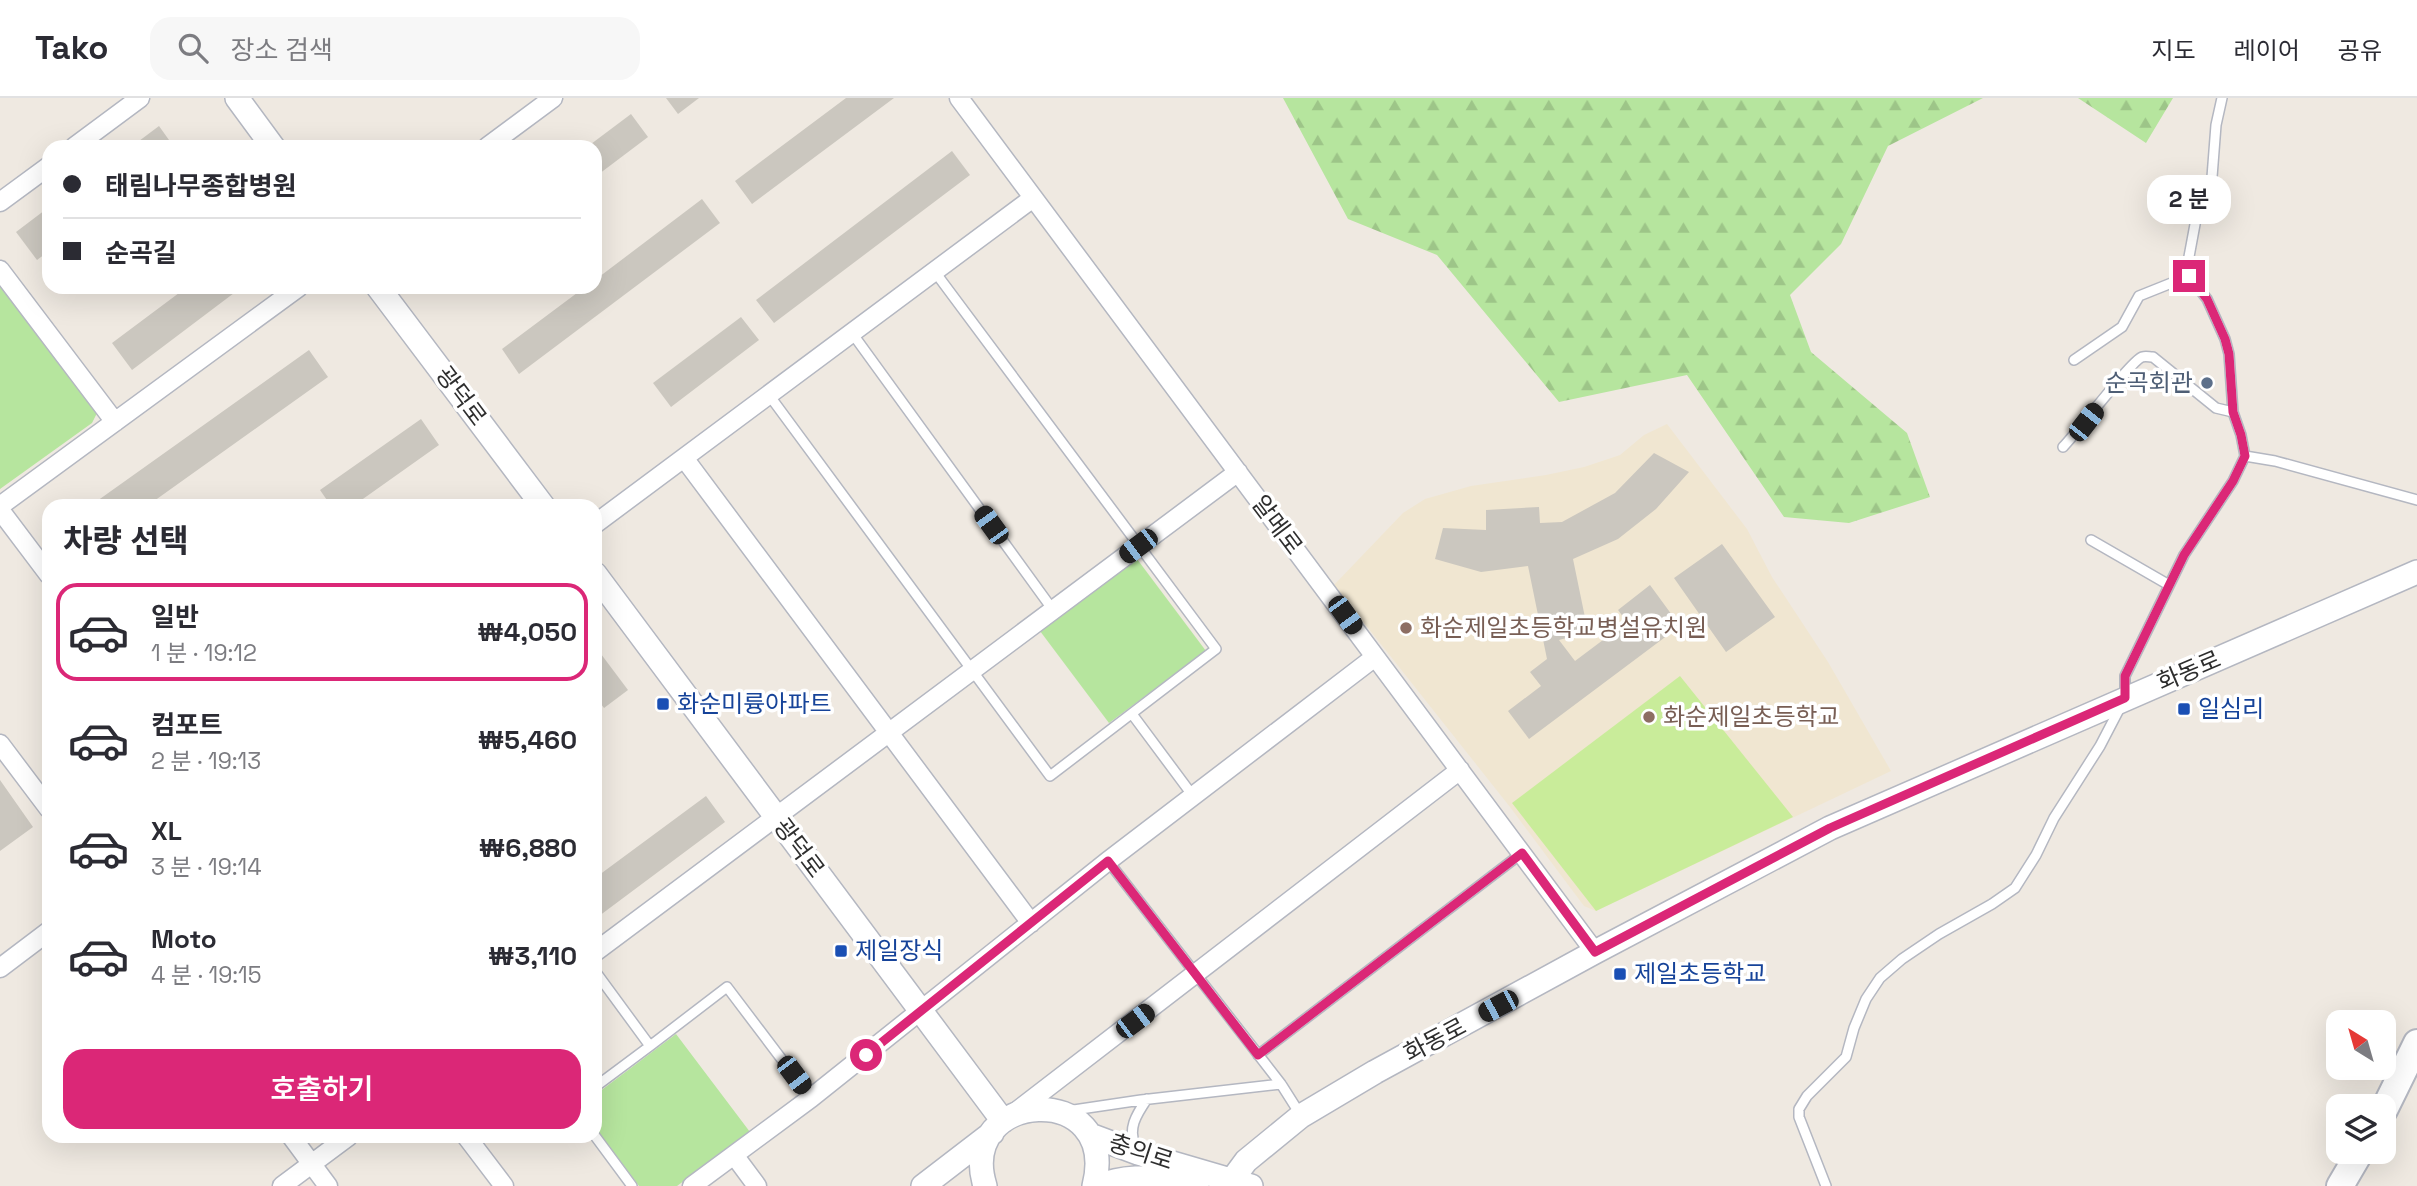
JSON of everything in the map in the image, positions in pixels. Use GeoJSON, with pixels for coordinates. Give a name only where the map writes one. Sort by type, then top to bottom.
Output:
{"type":"FeatureCollection","features":[{"type":"Feature","properties":{"kind":"main road"},"geometry":{"type":"LineString","coordinates":[[2392,1094],[2417,1043]]}},
{"type":"Feature","properties":{"kind":"main road"},"geometry":{"type":"LineString","coordinates":[[2340,1186],[2353,1164]]}},
{"type":"Feature","properties":{"kind":"street"},"geometry":{"type":"LineString","coordinates":[[84,140],[141,98]]}},
{"type":"Feature","properties":{"kind":"street"},"geometry":{"type":"LineString","coordinates":[[237,98],[268,140]]}},
{"type":"Feature","properties":{"kind":"street"},"geometry":{"type":"LineString","coordinates":[[496,140],[553,98]]}},
{"type":"Feature","properties":{"kind":"street","name":"알메로"},"geometry":{"type":"LineString","coordinates":[[959,98],[1595,952]]}},
{"type":"Feature","properties":{"kind":"street"},"geometry":{"type":"LineString","coordinates":[[0,202],[42,171]]}},
{"type":"Feature","properties":{"kind":"street"},"geometry":{"type":"LineString","coordinates":[[602,519],[1034,198]]}},
{"type":"Feature","properties":{"kind":"street"},"geometry":{"type":"LineString","coordinates":[[0,270],[115,422]]}},
{"type":"Feature","properties":{"kind":"street"},"geometry":{"type":"LineString","coordinates":[[42,565],[0,508],[289,294]]}},
{"type":"Feature","properties":{"kind":"street","name":"광덕로"},"geometry":{"type":"LineString","coordinates":[[383,294],[538,499]]}},
{"type":"Feature","properties":{"kind":"street"},"geometry":{"type":"LineString","coordinates":[[684,458],[1031,923]]}},
{"type":"Feature","properties":{"kind":"street"},"geometry":{"type":"LineString","coordinates":[[602,947],[1238,472]]}},
{"type":"Feature","properties":{"kind":"street","name":"화동로"},"geometry":{"type":"LineString","coordinates":[[1241,1183],[1246,1161],[1301,1116],[1375,1072],[1595,952],[1830,828],[2417,572]]}},
{"type":"Feature","properties":{"kind":"street","name":"광덕로"},"geometry":{"type":"LineString","coordinates":[[602,583],[1002,1123]]}},
{"type":"Feature","properties":{"kind":"street"},"geometry":{"type":"LineString","coordinates":[[692,1186],[810,1098],[1108,861],[1375,657]]}},
{"type":"Feature","properties":{"kind":"street"},"geometry":{"type":"LineString","coordinates":[[0,744],[42,800]]}},
{"type":"Feature","properties":{"kind":"street"},"geometry":{"type":"LineString","coordinates":[[923,1186],[1460,771]]}},
{"type":"Feature","properties":{"kind":"street"},"geometry":{"type":"LineString","coordinates":[[0,968],[42,936]]}},
{"type":"Feature","properties":{"kind":"street"},"geometry":{"type":"LineString","coordinates":[[985,1186],[981,1166],[984,1149],[1002,1123],[1030,1108],[1063,1112],[1077,1121],[1090,1135],[1097,1151],[1096,1186]]}},
{"type":"Feature","properties":{"kind":"street","name":"충의로"},"geometry":{"type":"LineString","coordinates":[[1090,1135],[1138,1153],[1241,1183]]}},
{"type":"Feature","properties":{"kind":"street"},"geometry":{"type":"LineString","coordinates":[[296,1143],[328,1186]]}},
{"type":"Feature","properties":{"kind":"street"},"geometry":{"type":"LineString","coordinates":[[282,1186],[340,1143]]}},
{"type":"Feature","properties":{"kind":"street"},"geometry":{"type":"LineString","coordinates":[[471,1143],[503,1186]]}},
{"type":"Feature","properties":{"kind":"street"},"geometry":{"type":"LineString","coordinates":[[734,1155],[757,1186]]}},
{"type":"Feature","properties":{"kind":"street","name":"충의로"},"geometry":{"type":"LineString","coordinates":[[1096,1186],[1137,1178],[1241,1183]]}},
{"type":"Feature","properties":{"kind":"lane"},"geometry":{"type":"LineString","coordinates":[[1826,1186],[1799,1117],[1799,1109],[1807,1096],[1846,1057],[1866,999],[1880,978],[1939,934],[2015,888],[2036,855],[2054,818],[2100,746],[2125,698],[2125,676],[2169,585],[2194,538],[2233,481],[2245,456],[2233,412],[2229,354],[2225,339],[2207,299],[2189,276],[2188,262],[2196,219],[2211,190],[2216,125],[2222,98]]}},
{"type":"Feature","properties":{"kind":"lane"},"geometry":{"type":"LineString","coordinates":[[769,396],[1050,776],[1216,649],[935,272]]}},
{"type":"Feature","properties":{"kind":"lane"},"geometry":{"type":"LineString","coordinates":[[2074,360],[2122,327],[2139,296],[2189,276]]}},
{"type":"Feature","properties":{"kind":"lane"},"geometry":{"type":"LineString","coordinates":[[852,333],[1053,610]]}},
{"type":"Feature","properties":{"kind":"lane"},"geometry":{"type":"LineString","coordinates":[[2063,447],[2131,365],[2142,356],[2153,357],[2216,408],[2233,412]]}},
{"type":"Feature","properties":{"kind":"lane"},"geometry":{"type":"LineString","coordinates":[[2245,456],[2275,461],[2417,500]]}},
{"type":"Feature","properties":{"kind":"lane"},"geometry":{"type":"LineString","coordinates":[[2091,540],[2169,585]]}},
{"type":"Feature","properties":{"kind":"lane"},"geometry":{"type":"LineString","coordinates":[[1132,714],[1193,796]]}},
{"type":"Feature","properties":{"kind":"lane"},"geometry":{"type":"LineString","coordinates":[[1258,1055],[1522,853]]}},
{"type":"Feature","properties":{"kind":"lane"},"geometry":{"type":"LineString","coordinates":[[1108,861],[1280,1084],[1301,1116]]}},
{"type":"Feature","properties":{"kind":"lane"},"geometry":{"type":"LineString","coordinates":[[602,981],[650,1046]]}},
{"type":"Feature","properties":{"kind":"lane"},"geometry":{"type":"LineString","coordinates":[[602,1082],[727,987],[810,1098]]}},
{"type":"Feature","properties":{"kind":"lane"},"geometry":{"type":"LineString","coordinates":[[1063,1112],[1280,1084]]}},
{"type":"Feature","properties":{"kind":"lane"},"geometry":{"type":"LineString","coordinates":[[1138,1153],[1132,1140],[1132,1129],[1134,1117],[1144,1100]]}},
{"type":"Feature","properties":{"kind":"lane"},"geometry":{"type":"LineString","coordinates":[[600,1143],[632,1186]]}},
{"type":"Feature","properties":{"kind":"shaded area","name":"화순제일초등학교"},"geometry":{"type":"Polygon","coordinates":[[[1667,424],[1747,529],[1772,577],[1828,662],[1891,771],[1596,911],[1584,906],[1510,807],[1334,585],[1403,513],[1425,499],[1471,486],[1584,467],[1620,455],[1644,435],[1667,424]]]}},
{"type":"Feature","properties":{"kind":"green space"},"geometry":{"type":"Polygon","coordinates":[[[1283,98],[1983,98],[1888,146],[1841,244],[1790,295],[1811,352],[1907,433],[1930,497],[1849,523],[1784,517],[1687,375],[1559,402],[1437,255],[1348,219],[1283,98]]]}},
{"type":"Feature","properties":{"kind":"green space"},"geometry":{"type":"Polygon","coordinates":[[[2078,98],[2173,98],[2146,143],[2078,98]]]}},
{"type":"Feature","properties":{"kind":"green space"},"geometry":{"type":"Polygon","coordinates":[[[0,281],[97,413],[92,423],[0,489],[0,281]]]}},
{"type":"Feature","properties":{"kind":"green space"},"geometry":{"type":"Polygon","coordinates":[[[1137,559],[1206,651],[1109,723],[1040,631],[1137,559]]]}},
{"type":"Feature","properties":{"kind":"green space"},"geometry":{"type":"Polygon","coordinates":[[[1680,676],[1793,817],[1596,911],[1512,803],[1680,676]]]}},
{"type":"Feature","properties":{"kind":"green space"},"geometry":{"type":"Polygon","coordinates":[[[676,1034],[750,1132],[677,1186],[639,1186],[602,1137],[602,1090],[676,1034]]]}},
{"type":"Feature","properties":{"kind":"building"},"geometry":{"type":"Polygon","coordinates":[[[666,98],[699,98],[678,114],[666,98]]]}},
{"type":"Feature","properties":{"kind":"building"},"geometry":{"type":"Polygon","coordinates":[[[846,98],[894,98],[752,204],[735,181],[846,98]]]}},
{"type":"Feature","properties":{"kind":"building"},"geometry":{"type":"Polygon","coordinates":[[[631,114],[648,137],[602,172],[602,140],[596,140],[631,114]]]}},
{"type":"Feature","properties":{"kind":"building"},"geometry":{"type":"Polygon","coordinates":[[[159,126],[169,140],[140,140],[159,126]]]}},
{"type":"Feature","properties":{"kind":"building"},"geometry":{"type":"Polygon","coordinates":[[[952,151],[970,175],[774,323],[756,300],[952,151]]]}},
{"type":"Feature","properties":{"kind":"building"},"geometry":{"type":"Polygon","coordinates":[[[702,199],[720,223],[519,374],[502,349],[576,294],[602,294],[602,275],[702,199]]]}},
{"type":"Feature","properties":{"kind":"building"},"geometry":{"type":"Polygon","coordinates":[[[42,212],[42,256],[37,260],[16,232],[42,212]]]}},
{"type":"Feature","properties":{"kind":"building"},"geometry":{"type":"Polygon","coordinates":[[[178,294],[233,294],[132,370],[112,343],[178,294]]]}},
{"type":"Feature","properties":{"kind":"building"},"geometry":{"type":"Polygon","coordinates":[[[741,317],[759,340],[671,407],[653,383],[741,317]]]}},
{"type":"Feature","properties":{"kind":"building"},"geometry":{"type":"Polygon","coordinates":[[[309,350],[328,377],[157,499],[100,499],[309,350]]]}},
{"type":"Feature","properties":{"kind":"building"},"geometry":{"type":"Polygon","coordinates":[[[421,419],[439,445],[363,499],[326,499],[320,490],[421,419]]]}},
{"type":"Feature","properties":{"kind":"building"},"geometry":{"type":"Polygon","coordinates":[[[1654,453],[1689,472],[1656,509],[1618,539],[1573,559],[1588,632],[1559,640],[1575,661],[1627,622],[1618,610],[1650,585],[1680,626],[1529,739],[1508,711],[1541,686],[1530,672],[1547,659],[1528,566],[1481,572],[1435,559],[1443,528],[1486,530],[1486,510],[1539,507],[1540,523],[1562,522],[1615,493],[1654,453]]]}},
{"type":"Feature","properties":{"kind":"building"},"geometry":{"type":"Polygon","coordinates":[[[1722,544],[1775,617],[1726,652],[1674,578],[1722,544]]]}},
{"type":"Feature","properties":{"kind":"building"},"geometry":{"type":"Polygon","coordinates":[[[602,655],[628,690],[604,708],[602,705],[602,655]]]}},
{"type":"Feature","properties":{"kind":"building"},"geometry":{"type":"Polygon","coordinates":[[[0,780],[33,827],[0,851],[0,780]]]}},
{"type":"Feature","properties":{"kind":"building"},"geometry":{"type":"Polygon","coordinates":[[[706,796],[725,822],[602,914],[602,873],[706,796]]]}},
{"type":"Feature","properties":{"kind":"place","name":"순곡회관"},"geometry":{"type":"Point","coordinates":[2207,383]}},
{"type":"Feature","properties":{"kind":"place","name":"화순제일초등학교병설유치원"},"geometry":{"type":"Point","coordinates":[1406,628]}},
{"type":"Feature","properties":{"kind":"place","name":"화순미륭아파트"},"geometry":{"type":"Point","coordinates":[663,704]}},
{"type":"Feature","properties":{"kind":"place","name":"일심리"},"geometry":{"type":"Point","coordinates":[2184,709]}},
{"type":"Feature","properties":{"kind":"place","name":"화순제일초등학교"},"geometry":{"type":"Point","coordinates":[1649,717]}},
{"type":"Feature","properties":{"kind":"place","name":"제일장식"},"geometry":{"type":"Point","coordinates":[841,951]}},
{"type":"Feature","properties":{"kind":"place","name":"제일초등학교"},"geometry":{"type":"Point","coordinates":[1620,974]}},
{"type":"Feature","properties":{"kind":"route"},"geometry":{"type":"LineString","coordinates":[[866,1055],[1108,861],[1258,1055],[1522,853],[1595,952],[1830,828],[2125,698],[2125,676],[2184,555],[2233,481],[2245,456],[2233,412],[2229,354],[2225,339],[2207,299],[2189,276]]}}]}
